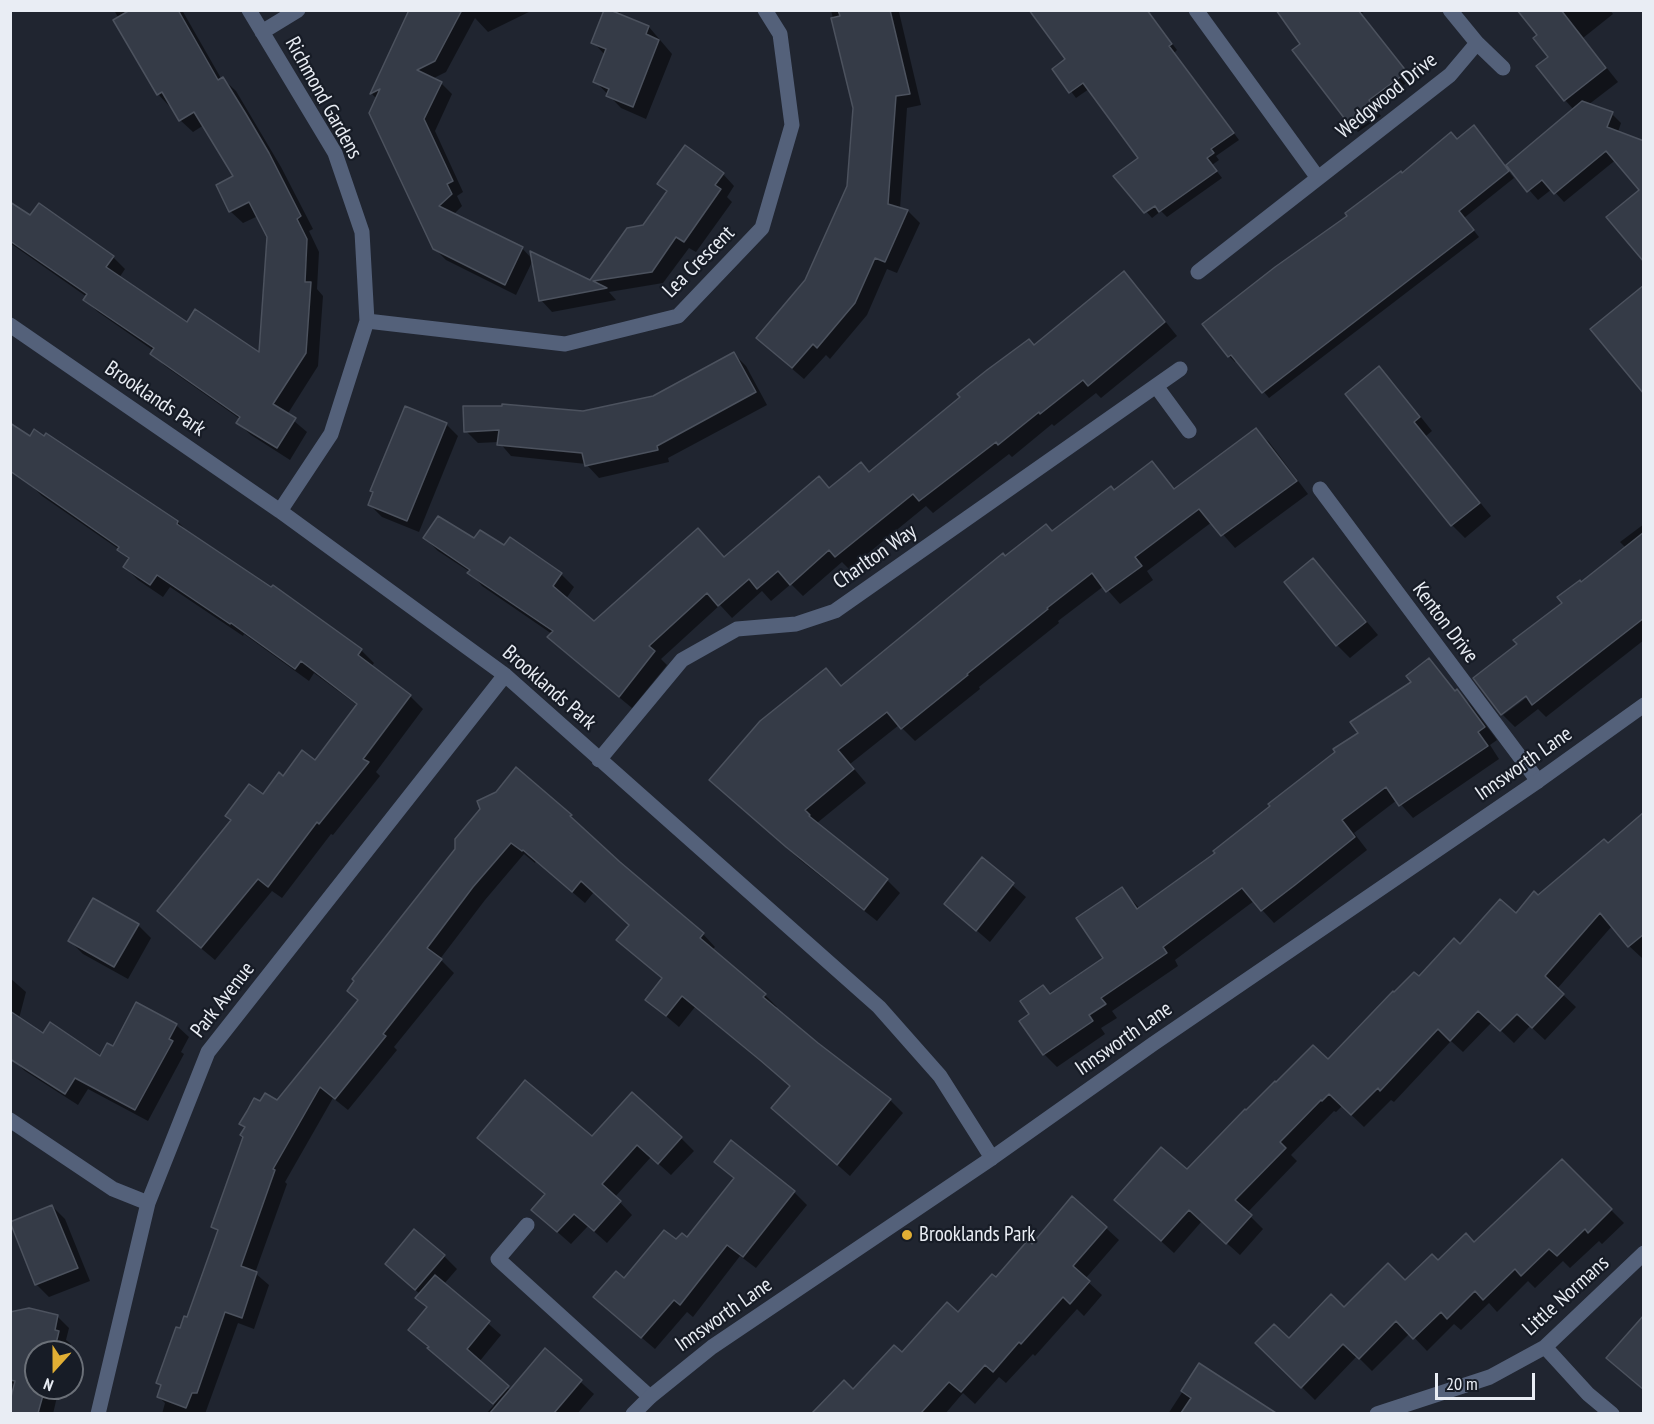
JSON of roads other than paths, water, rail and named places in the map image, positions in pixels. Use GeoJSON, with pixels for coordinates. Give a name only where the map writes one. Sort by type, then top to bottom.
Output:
{"type":"FeatureCollection","features":[{"type":"Feature","properties":{"kind":"street","name":"Richmond Gardens"},"geometry":{"type":"LineString","coordinates":[[249,10],[335,153],[362,232],[367,321],[332,434],[280,511]]}},
{"type":"Feature","properties":{"kind":"street"},"geometry":{"type":"LineString","coordinates":[[262,32],[298,10]]}},
{"type":"Feature","properties":{"kind":"street","name":"Lea Crescent"},"geometry":{"type":"LineString","coordinates":[[367,321],[566,344],[678,316],[762,228],[792,125],[780,34],[765,10]]}},
{"type":"Feature","properties":{"kind":"street"},"geometry":{"type":"LineString","coordinates":[[1196,10],[1318,178]]}},
{"type":"Feature","properties":{"kind":"street"},"geometry":{"type":"LineString","coordinates":[[1450,10],[1477,43],[1503,68]]}},
{"type":"Feature","properties":{"kind":"street","name":"Wedgwood Drive"},"geometry":{"type":"LineString","coordinates":[[1198,272],[1450,75],[1477,43]]}},
{"type":"Feature","properties":{"kind":"street","name":"Brooklands Park"},"geometry":{"type":"LineString","coordinates":[[10,325],[280,511],[505,675],[879,1007],[940,1076],[992,1158]]}},
{"type":"Feature","properties":{"kind":"street","name":"Charlton Way"},"geometry":{"type":"LineString","coordinates":[[599,760],[682,660],[737,629],[796,624],[835,611],[1180,369]]}},
{"type":"Feature","properties":{"kind":"street"},"geometry":{"type":"LineString","coordinates":[[1156,386],[1189,431]]}},
{"type":"Feature","properties":{"kind":"street","name":"Kenton Drive"},"geometry":{"type":"LineString","coordinates":[[1320,489],[1538,781]]}},
{"type":"Feature","properties":{"kind":"street","name":"Park Avenue"},"geometry":{"type":"LineString","coordinates":[[98,1413],[148,1203],[208,1052],[505,675]]}},
{"type":"Feature","properties":{"kind":"street","name":"Innsworth Lane"},"geometry":{"type":"LineString","coordinates":[[633,1413],[712,1347],[992,1158],[1153,1044],[1538,781],[1644,705]]}},
{"type":"Feature","properties":{"kind":"street"},"geometry":{"type":"LineString","coordinates":[[10,1120],[113,1189],[148,1203]]}},
{"type":"Feature","properties":{"kind":"street"},"geometry":{"type":"LineString","coordinates":[[527,1225],[498,1259],[650,1397]]}},
{"type":"Feature","properties":{"kind":"street","name":"Little Normans"},"geometry":{"type":"LineString","coordinates":[[1377,1413],[1490,1377],[1545,1347],[1644,1253]]}},
{"type":"Feature","properties":{"kind":"street"},"geometry":{"type":"LineString","coordinates":[[1545,1347],[1588,1394],[1612,1413]]}},
{"type":"Feature","properties":{"kind":"place","name":"Brooklands Park"},"geometry":{"type":"Point","coordinates":[907,1235]}}]}
